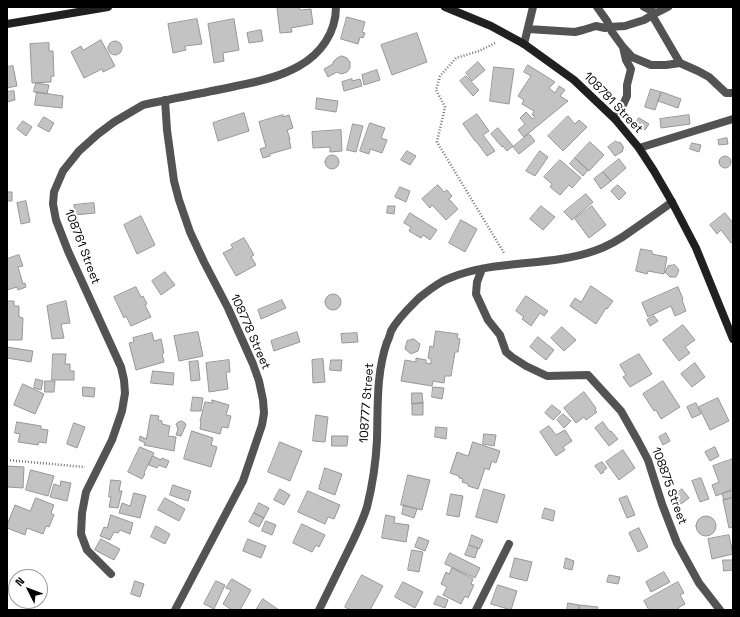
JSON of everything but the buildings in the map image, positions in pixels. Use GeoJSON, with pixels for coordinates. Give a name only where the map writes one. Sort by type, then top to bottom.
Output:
{"type":"FeatureCollection","features":[{"type":"Feature","properties":{"kind":"street"},"geometry":{"type":"LineString","coordinates":[[7,24],[108,7]]}},
{"type":"Feature","properties":{"kind":"street","name":"108761 Street"},"geometry":{"type":"LineString","coordinates":[[111,574],[87,550],[81,534],[82,513],[86,492],[112,440],[122,411],[125,393],[124,380],[121,367],[70,257],[56,220],[53,204],[54,192],[63,171],[78,151],[114,122],[143,105],[255,82],[300,66],[312,57],[326,41],[333,28],[336,7]]}},
{"type":"Feature","properties":{"kind":"street","name":"108781 Street"},"geometry":{"type":"LineString","coordinates":[[445,7],[491,26],[524,44],[574,80],[615,119],[639,148],[672,202],[696,248],[733,340]]}},
{"type":"Feature","properties":{"kind":"street"},"geometry":{"type":"LineString","coordinates":[[524,44],[533,7]]}},
{"type":"Feature","properties":{"kind":"street"},"geometry":{"type":"LineString","coordinates":[[597,7],[612,32],[632,57],[651,65],[680,63],[709,77],[726,93],[733,93]]}},
{"type":"Feature","properties":{"kind":"street"},"geometry":{"type":"LineString","coordinates":[[644,7],[654,14],[680,63]]}},
{"type":"Feature","properties":{"kind":"street"},"geometry":{"type":"LineString","coordinates":[[528,29],[575,32],[596,26],[604,28],[625,26],[644,20],[668,7]]}},
{"type":"Feature","properties":{"kind":"street"},"geometry":{"type":"LineString","coordinates":[[615,119],[627,96],[627,85],[631,69],[626,60],[623,47]]}},
{"type":"Feature","properties":{"kind":"street","name":"108778 Street"},"geometry":{"type":"LineString","coordinates":[[165,100],[170,158],[179,200],[190,232],[228,308],[253,364],[259,381],[264,413],[262,425],[243,481],[175,610]]}},
{"type":"Feature","properties":{"kind":"street"},"geometry":{"type":"LineString","coordinates":[[639,148],[733,119]]}},
{"type":"Feature","properties":{"kind":"street","name":"108777 Street"},"geometry":{"type":"LineString","coordinates":[[319,610],[357,533],[366,507],[372,481],[376,442],[380,370],[391,331],[400,317],[437,284],[448,278],[465,272],[510,264],[556,260],[595,251],[615,242],[672,202]]}},
{"type":"Feature","properties":{"kind":"street","name":"108875 Street"},"geometry":{"type":"LineString","coordinates":[[482,269],[476,282],[476,294],[488,320],[500,335],[506,352],[512,358],[547,376],[588,375],[621,411],[648,460],[662,504],[677,542],[699,583],[720,610]]}},
{"type":"Feature","properties":{"kind":"street"},"geometry":{"type":"LineString","coordinates":[[476,610],[509,544]]}},
{"type":"Feature","properties":{"kind":"path"},"geometry":{"type":"LineString","coordinates":[[508,35],[479,51],[456,58],[440,76],[436,90],[445,107],[437,142],[510,264]]}},
{"type":"Feature","properties":{"kind":"path"},"geometry":{"type":"LineString","coordinates":[[7,460],[98,469]]}}]}
